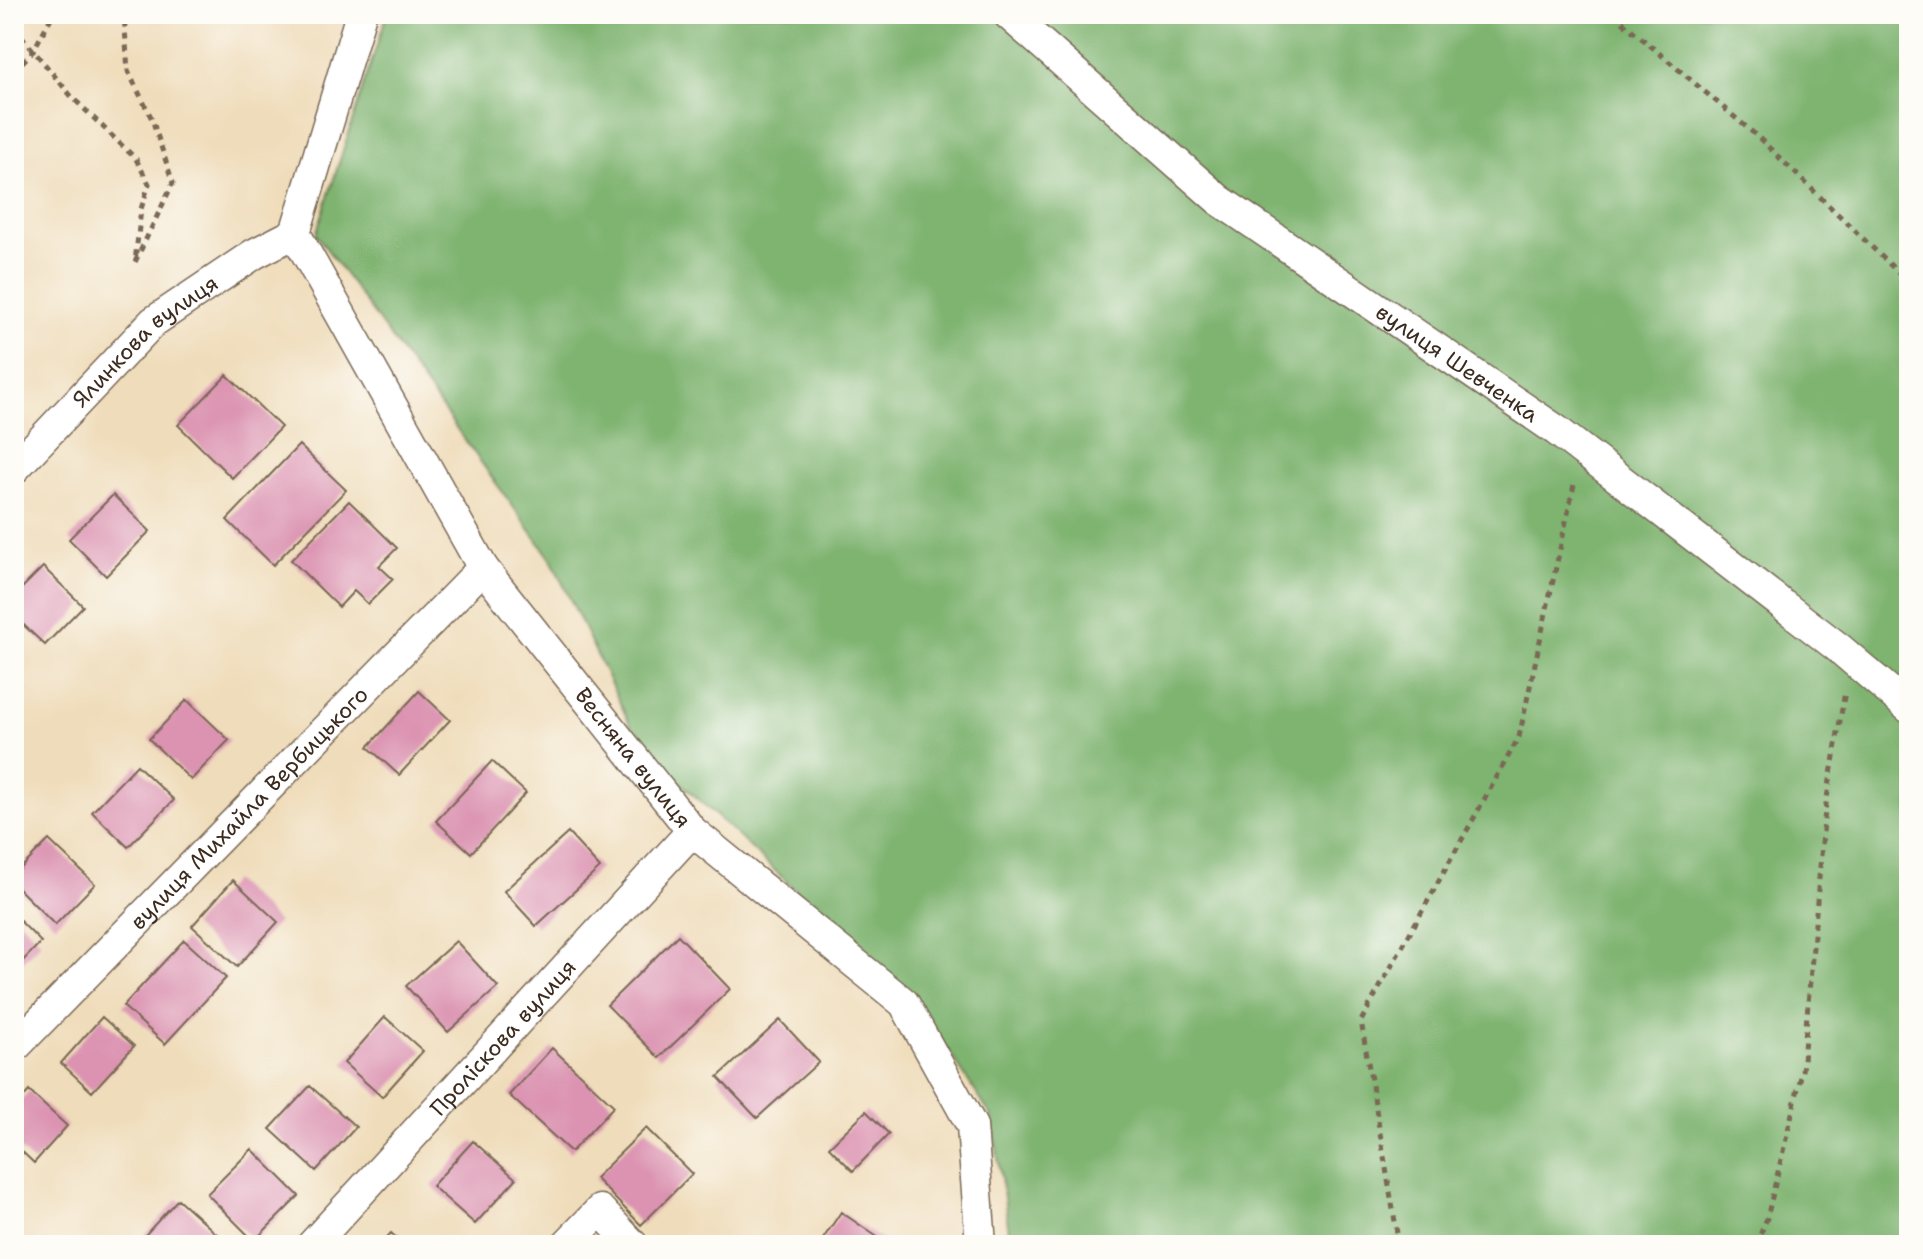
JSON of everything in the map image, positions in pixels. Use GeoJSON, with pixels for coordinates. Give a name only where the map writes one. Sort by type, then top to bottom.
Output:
{"type":"FeatureCollection","features":[{"type":"Feature","properties":{"kind":"street"},"geometry":{"type":"LineString","coordinates":[[295,233],[361,14]]}},
{"type":"Feature","properties":{"kind":"street","name":"вулиця Шевченка"},"geometry":{"type":"LineString","coordinates":[[1008,14],[1219,200],[1582,449],[1909,708]]}},
{"type":"Feature","properties":{"kind":"street","name":"Ялинкова вулиця"},"geometry":{"type":"LineString","coordinates":[[14,469],[153,322],[254,254],[295,233]]}},
{"type":"Feature","properties":{"kind":"street","name":"Весняна вулиця"},"geometry":{"type":"LineString","coordinates":[[295,233],[483,568],[692,831],[904,1003],[972,1126],[981,1245]]}},
{"type":"Feature","properties":{"kind":"street","name":"вулиця Михайла Вербицького"},"geometry":{"type":"LineString","coordinates":[[14,1048],[483,568]]}},
{"type":"Feature","properties":{"kind":"street","name":"Проліскова вулиця"},"geometry":{"type":"LineString","coordinates":[[312,1245],[692,831]]}},
{"type":"Feature","properties":{"kind":"street"},"geometry":{"type":"LineString","coordinates":[[566,1245],[600,1210],[633,1245]]}},
{"type":"Feature","properties":{"kind":"path"},"geometry":{"type":"LineString","coordinates":[[14,71],[33,51],[53,14]]}},
{"type":"Feature","properties":{"kind":"path"},"geometry":{"type":"LineString","coordinates":[[14,27],[72,97],[136,159],[149,184],[141,209],[135,262],[173,183],[152,119],[128,71],[124,14]]}},
{"type":"Feature","properties":{"kind":"path"},"geometry":{"type":"LineString","coordinates":[[1613,14],[1757,136],[1909,283]]}},
{"type":"Feature","properties":{"kind":"path"},"geometry":{"type":"LineString","coordinates":[[1399,1245],[1361,1021],[1519,737],[1582,449]]}},
{"type":"Feature","properties":{"kind":"path"},"geometry":{"type":"LineString","coordinates":[[1756,1245],[1767,1218],[1802,1072],[1825,810],[1851,659]]}},
{"type":"Feature","properties":{"kind":"green space"},"geometry":{"type":"Polygon","coordinates":[[[387,14],[1909,14],[1909,1245],[1011,1245],[992,1117],[916,1002],[640,745],[551,559],[316,234],[387,14]]]}},
{"type":"Feature","properties":{"kind":"building"},"geometry":{"type":"Polygon","coordinates":[[[227,375],[281,427],[232,478],[178,425],[227,375]]]}},
{"type":"Feature","properties":{"kind":"building"},"geometry":{"type":"Polygon","coordinates":[[[299,445],[346,490],[273,565],[227,520],[299,445]]]}},
{"type":"Feature","properties":{"kind":"building"},"geometry":{"type":"Polygon","coordinates":[[[113,495],[150,531],[106,576],[69,539],[113,495]]]}},
{"type":"Feature","properties":{"kind":"building"},"geometry":{"type":"Polygon","coordinates":[[[349,501],[397,548],[379,566],[393,579],[368,604],[354,591],[339,607],[291,560],[349,501]]]}},
{"type":"Feature","properties":{"kind":"building"},"geometry":{"type":"Polygon","coordinates":[[[43,567],[83,606],[45,645],[14,616],[14,596],[43,567]]]}},
{"type":"Feature","properties":{"kind":"building"},"geometry":{"type":"Polygon","coordinates":[[[419,691],[450,720],[399,775],[368,747],[419,691]]]}},
{"type":"Feature","properties":{"kind":"building"},"geometry":{"type":"Polygon","coordinates":[[[187,700],[229,740],[191,780],[149,739],[187,700]]]}},
{"type":"Feature","properties":{"kind":"building"},"geometry":{"type":"Polygon","coordinates":[[[492,761],[526,793],[471,853],[436,821],[492,761]]]}},
{"type":"Feature","properties":{"kind":"building"},"geometry":{"type":"Polygon","coordinates":[[[137,765],[174,800],[128,847],[92,812],[137,765]]]}},
{"type":"Feature","properties":{"kind":"building"},"geometry":{"type":"Polygon","coordinates":[[[568,833],[600,868],[536,926],[504,891],[568,833]]]}},
{"type":"Feature","properties":{"kind":"building"},"geometry":{"type":"Polygon","coordinates":[[[49,840],[95,884],[55,925],[14,884],[14,875],[49,840]]]}},
{"type":"Feature","properties":{"kind":"building"},"geometry":{"type":"Polygon","coordinates":[[[233,880],[278,922],[237,967],[192,926],[233,880]]]}},
{"type":"Feature","properties":{"kind":"building"},"geometry":{"type":"Polygon","coordinates":[[[14,915],[41,942],[14,970],[14,915]]]}},
{"type":"Feature","properties":{"kind":"building"},"geometry":{"type":"Polygon","coordinates":[[[678,935],[730,989],[659,1058],[607,1005],[678,935]]]}},
{"type":"Feature","properties":{"kind":"building"},"geometry":{"type":"Polygon","coordinates":[[[184,940],[226,978],[165,1044],[123,1006],[184,940]]]}},
{"type":"Feature","properties":{"kind":"building"},"geometry":{"type":"Polygon","coordinates":[[[456,941],[498,987],[448,1032],[406,986],[456,941]]]}},
{"type":"Feature","properties":{"kind":"building"},"geometry":{"type":"Polygon","coordinates":[[[102,1017],[134,1046],[92,1092],[61,1063],[102,1017]]]}},
{"type":"Feature","properties":{"kind":"building"},"geometry":{"type":"Polygon","coordinates":[[[385,1017],[423,1051],[382,1097],[344,1063],[385,1017]]]}},
{"type":"Feature","properties":{"kind":"building"},"geometry":{"type":"Polygon","coordinates":[[[780,1020],[819,1062],[757,1118],[718,1077],[780,1020]]]}},
{"type":"Feature","properties":{"kind":"building"},"geometry":{"type":"Polygon","coordinates":[[[552,1048],[614,1106],[571,1152],[509,1095],[552,1048]]]}},
{"type":"Feature","properties":{"kind":"building"},"geometry":{"type":"Polygon","coordinates":[[[310,1086],[356,1127],[316,1171],[270,1129],[310,1086]]]}},
{"type":"Feature","properties":{"kind":"building"},"geometry":{"type":"Polygon","coordinates":[[[29,1091],[67,1126],[34,1163],[14,1144],[14,1108],[29,1091]]]}},
{"type":"Feature","properties":{"kind":"building"},"geometry":{"type":"Polygon","coordinates":[[[866,1111],[889,1134],[853,1171],[829,1147],[866,1111]]]}},
{"type":"Feature","properties":{"kind":"building"},"geometry":{"type":"Polygon","coordinates":[[[646,1128],[692,1174],[641,1225],[595,1178],[646,1128]]]}},
{"type":"Feature","properties":{"kind":"building"},"geometry":{"type":"Polygon","coordinates":[[[473,1141],[516,1179],[475,1224],[432,1186],[473,1141]]]}},
{"type":"Feature","properties":{"kind":"building"},"geometry":{"type":"Polygon","coordinates":[[[252,1149],[299,1196],[254,1241],[207,1194],[252,1149]]]}},
{"type":"Feature","properties":{"kind":"building"},"geometry":{"type":"Polygon","coordinates":[[[178,1199],[229,1245],[136,1245],[178,1199]]]}},
{"type":"Feature","properties":{"kind":"building"},"geometry":{"type":"Polygon","coordinates":[[[841,1212],[889,1245],[819,1245],[841,1212]]]}},
{"type":"Feature","properties":{"kind":"building"},"geometry":{"type":"Polygon","coordinates":[[[391,1233],[405,1245],[380,1245],[391,1233]]]}}]}
